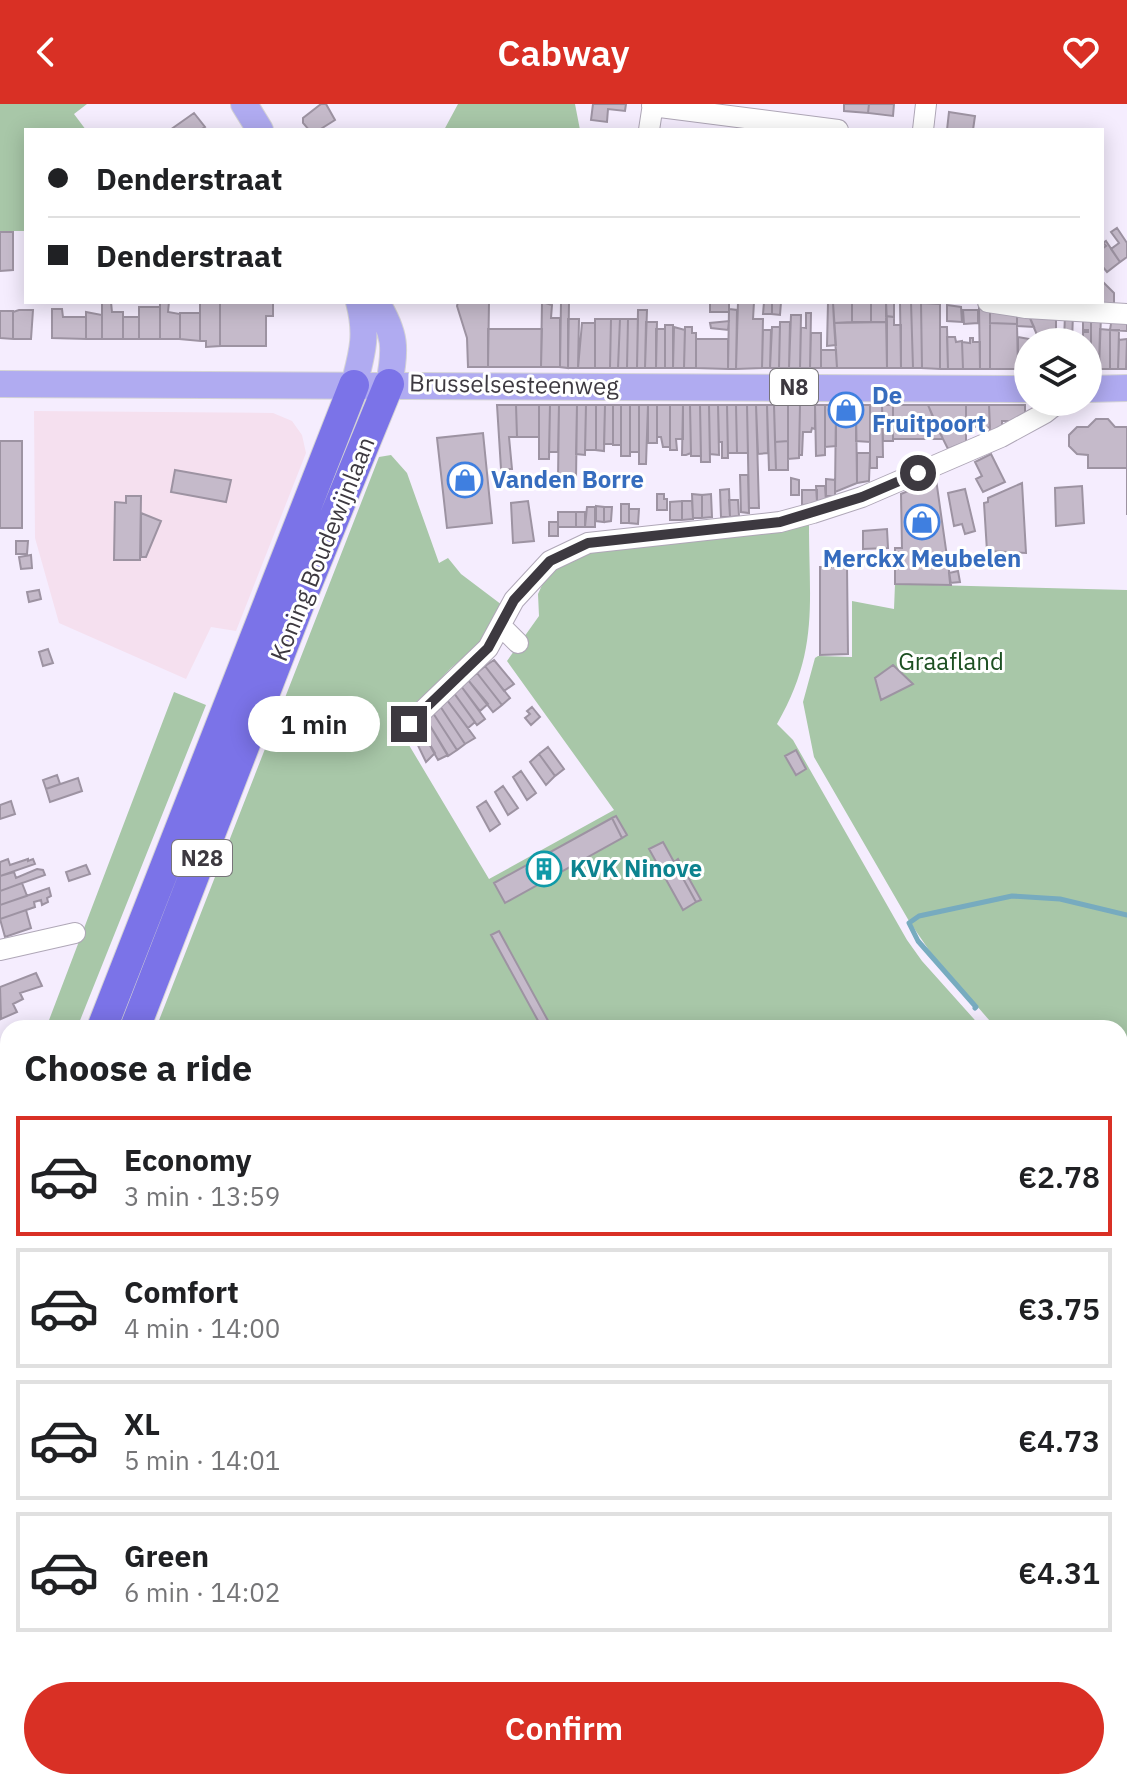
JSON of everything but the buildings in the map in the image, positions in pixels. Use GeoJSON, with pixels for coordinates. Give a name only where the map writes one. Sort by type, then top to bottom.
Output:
{"type":"FeatureCollection","features":[{"type":"Feature","properties":{"kind":"highway","name":"Koning Boudewijnlaan"},"geometry":{"type":"LineString","coordinates":[[138,1020],[305,589],[389,384]]}},
{"type":"Feature","properties":{"kind":"highway","name":"Koning Boudewijnlaan"},"geometry":{"type":"LineString","coordinates":[[105,1020],[354,385]]}},
{"type":"Feature","properties":{"kind":"main road"},"geometry":{"type":"LineString","coordinates":[[244,104],[259,128]]}},
{"type":"Feature","properties":{"kind":"main road","name":"N28"},"geometry":{"type":"LineString","coordinates":[[354,385],[364,351],[365,327],[359,304]]}},
{"type":"Feature","properties":{"kind":"main road","name":"N28"},"geometry":{"type":"LineString","coordinates":[[377,304],[388,321],[395,352],[389,384]]}},
{"type":"Feature","properties":{"kind":"main road","name":"Brusselsesteenweg"},"geometry":{"type":"LineString","coordinates":[[0,384],[1014,389]]}},
{"type":"Feature","properties":{"kind":"main road"},"geometry":{"type":"LineString","coordinates":[[1102,389],[1127,388]]}},
{"type":"Feature","properties":{"kind":"street"},"geometry":{"type":"LineString","coordinates":[[923,128],[926,104]]}},
{"type":"Feature","properties":{"kind":"street"},"geometry":{"type":"LineString","coordinates":[[649,128],[652,105],[823,128]]}},
{"type":"Feature","properties":{"kind":"street"},"geometry":{"type":"LineString","coordinates":[[1001,304],[1127,314]]}},
{"type":"Feature","properties":{"kind":"street"},"geometry":{"type":"LineString","coordinates":[[409,724],[488,648],[514,600],[550,561],[569,550],[588,543],[780,522],[813,513],[862,497],[1001,437],[1040,416]]}},
{"type":"Feature","properties":{"kind":"street"},"geometry":{"type":"LineString","coordinates":[[501,626],[518,643]]}},
{"type":"Feature","properties":{"kind":"street"},"geometry":{"type":"LineString","coordinates":[[0,950],[75,933]]}},
{"type":"Feature","properties":{"kind":"shaded area"},"geometry":{"type":"Polygon","coordinates":[[[34,411],[273,413],[292,421],[302,435],[306,453],[236,631],[211,627],[186,679],[59,623],[35,538],[34,411]]]}},
{"type":"Feature","properties":{"kind":"green space"},"geometry":{"type":"Polygon","coordinates":[[[0,104],[87,104],[74,114],[84,128],[24,128],[24,231],[0,231],[0,104]]]}},
{"type":"Feature","properties":{"kind":"green space"},"geometry":{"type":"Polygon","coordinates":[[[458,104],[575,104],[580,128],[445,128],[458,104]]]}},
{"type":"Feature","properties":{"kind":"green space"},"geometry":{"type":"Polygon","coordinates":[[[391,455],[407,473],[439,563],[448,558],[461,574],[506,608],[483,641],[451,668],[397,725],[489,879],[614,810],[507,661],[539,616],[538,594],[547,574],[575,554],[809,524],[810,603],[806,650],[800,673],[777,724],[793,740],[907,940],[975,1020],[159,1020],[379,457],[391,455]]]}},
{"type":"Feature","properties":{"kind":"green space","name":"Graafland"},"geometry":{"type":"Polygon","coordinates":[[[895,584],[1127,590],[1127,1020],[989,1020],[931,953],[909,921],[814,757],[803,702],[815,658],[852,657],[852,601],[894,609],[895,584]]]}},
{"type":"Feature","properties":{"kind":"green space"},"geometry":{"type":"Polygon","coordinates":[[[174,692],[206,705],[80,1020],[49,1020],[174,692]]]}},
{"type":"Feature","properties":{"kind":"waterway"},"geometry":{"type":"LineString","coordinates":[[975,1008],[918,941],[909,923],[919,916],[1012,896],[1060,899],[1127,915]]}},
{"type":"Feature","properties":{"kind":"place","name":"De Fruitpoort"},"geometry":{"type":"Point","coordinates":[846,410]}},
{"type":"Feature","properties":{"kind":"place","name":"Vanden Borre"},"geometry":{"type":"Point","coordinates":[465,480]}},
{"type":"Feature","properties":{"kind":"place","name":"Merckx Meubelen"},"geometry":{"type":"Point","coordinates":[922,522]}},
{"type":"Feature","properties":{"kind":"place","name":"KVK Ninove"},"geometry":{"type":"Point","coordinates":[544,869]}},
{"type":"Feature","properties":{"kind":"route"},"geometry":{"type":"LineString","coordinates":[[409,724],[488,648],[514,600],[550,561],[569,550],[588,543],[780,522],[862,497],[918,473]]}}]}
